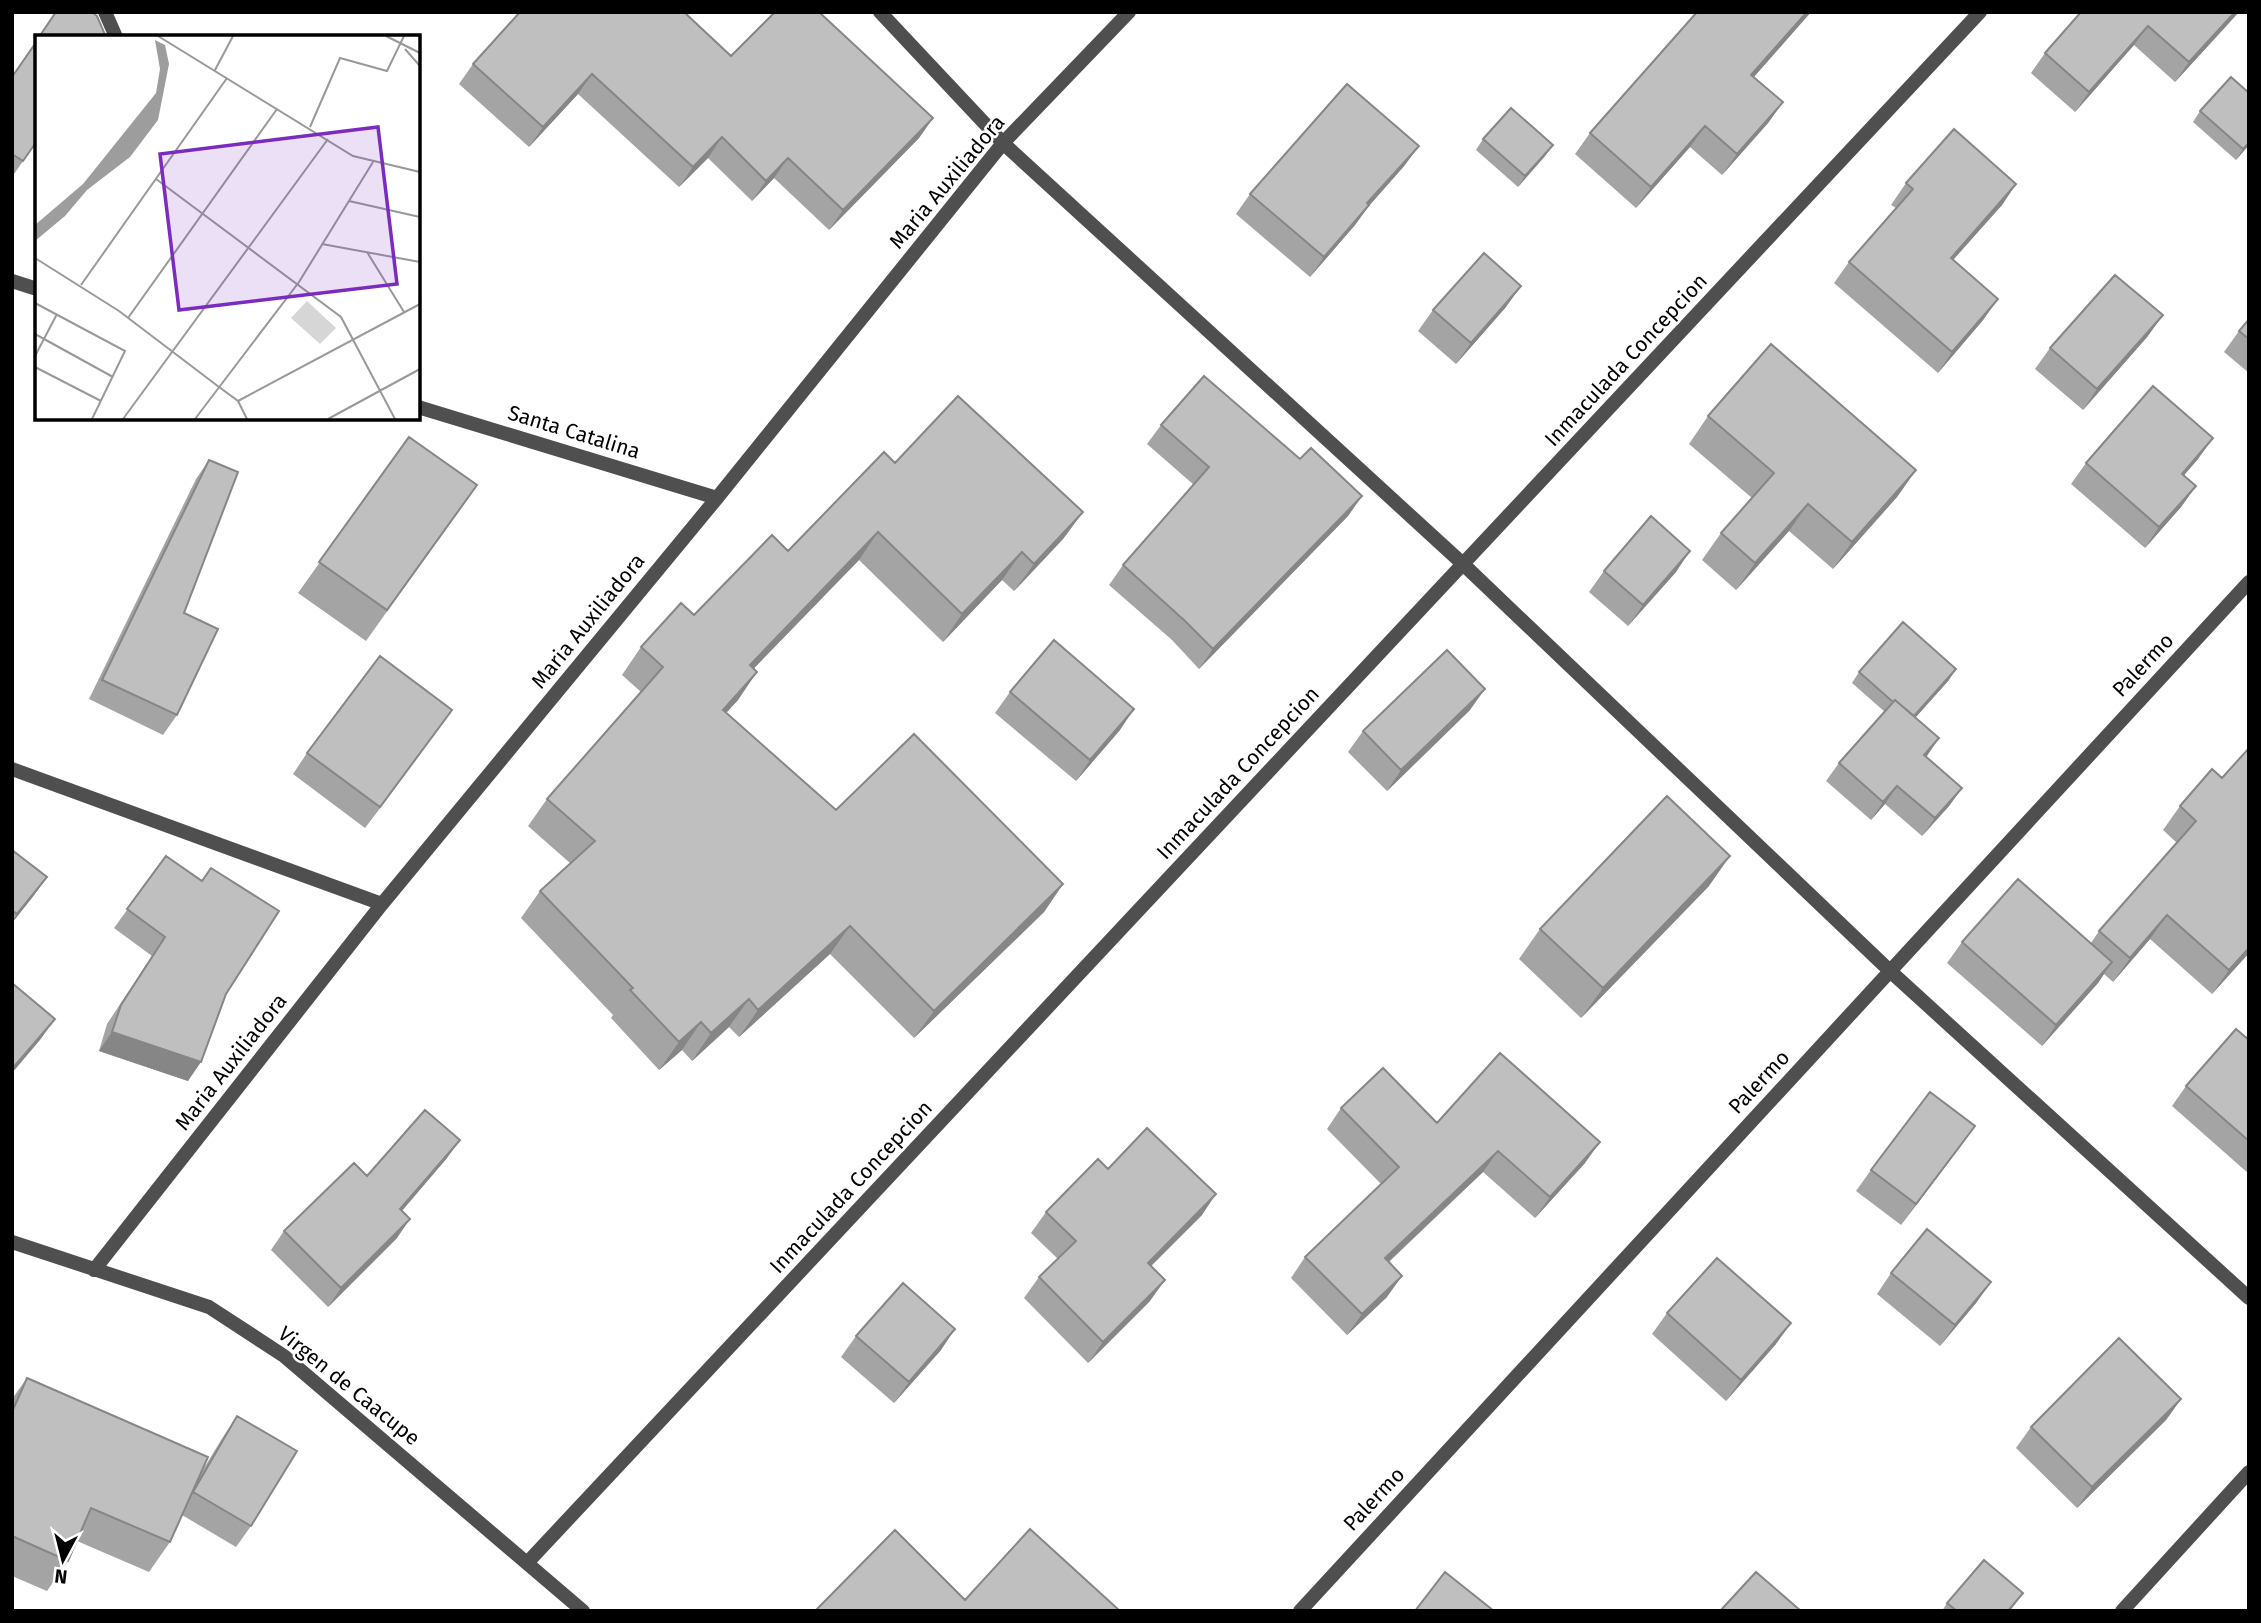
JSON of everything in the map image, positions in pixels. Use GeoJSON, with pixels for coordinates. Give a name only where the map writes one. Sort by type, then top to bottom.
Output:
{"type":"FeatureCollection","features":[{"type":"Feature","properties":{"kind":"street"},"geometry":{"type":"LineString","coordinates":[[104,12],[115,35]]}},
{"type":"Feature","properties":{"kind":"street"},"geometry":{"type":"LineString","coordinates":[[880,12],[1003,143],[1464,564],[1890,971],[2249,1298]]}},
{"type":"Feature","properties":{"kind":"street","name":"Maria Auxiliadora"},"geometry":{"type":"LineString","coordinates":[[94,1270],[382,904],[717,498],[1003,143],[1129,12]]}},
{"type":"Feature","properties":{"kind":"street","name":"Inmaculada Concepcion"},"geometry":{"type":"LineString","coordinates":[[527,1563],[1980,12]]}},
{"type":"Feature","properties":{"kind":"street"},"geometry":{"type":"LineString","coordinates":[[12,281],[35,288]]}},
{"type":"Feature","properties":{"kind":"street","name":"Santa Catalina"},"geometry":{"type":"LineString","coordinates":[[420,408],[717,498]]}},
{"type":"Feature","properties":{"kind":"street","name":"Palermo"},"geometry":{"type":"LineString","coordinates":[[1300,1611],[2249,582]]}},
{"type":"Feature","properties":{"kind":"street"},"geometry":{"type":"LineString","coordinates":[[12,769],[382,904]]}},
{"type":"Feature","properties":{"kind":"street","name":"Virgen de Caacupe"},"geometry":{"type":"LineString","coordinates":[[12,1242],[209,1307],[284,1356],[583,1611]]}},
{"type":"Feature","properties":{"kind":"street"},"geometry":{"type":"LineString","coordinates":[[2122,1611],[2249,1472]]}},
{"type":"Feature","properties":{"kind":"building"},"geometry":{"type":"Polygon","coordinates":[[[56,12],[92,12],[97,16],[105,35],[40,35],[56,12]]]}},
{"type":"Feature","properties":{"kind":"building"},"geometry":{"type":"Polygon","coordinates":[[[520,12],[684,12],[731,56],[775,12],[819,12],[933,118],[843,210],[788,158],[766,181],[722,137],[693,167],[592,74],[543,127],[473,64],[520,12]]]}},
{"type":"Feature","properties":{"kind":"building"},"geometry":{"type":"Polygon","coordinates":[[[1697,12],[1807,12],[1751,75],[1783,102],[1737,154],[1705,126],[1651,187],[1590,133],[1697,12]]]}},
{"type":"Feature","properties":{"kind":"building"},"geometry":{"type":"Polygon","coordinates":[[[2081,12],[2235,12],[2189,62],[2148,26],[2089,92],[2045,53],[2081,12]]]}},
{"type":"Feature","properties":{"kind":"building"},"geometry":{"type":"Polygon","coordinates":[[[35,44],[35,144],[23,161],[12,154],[12,77],[35,44]]]}},
{"type":"Feature","properties":{"kind":"building"},"geometry":{"type":"Polygon","coordinates":[[[2231,77],[2249,93],[2249,143],[2243,149],[2200,111],[2231,77]]]}},
{"type":"Feature","properties":{"kind":"building"},"geometry":{"type":"Polygon","coordinates":[[[1347,84],[1419,146],[1367,203],[1369,205],[1324,257],[1250,194],[1347,84]]]}},
{"type":"Feature","properties":{"kind":"building"},"geometry":{"type":"Polygon","coordinates":[[[1511,108],[1553,145],[1525,176],[1483,139],[1511,108]]]}},
{"type":"Feature","properties":{"kind":"building"},"geometry":{"type":"Polygon","coordinates":[[[1954,129],[2016,184],[1951,258],[1998,299],[1952,352],[1849,262],[1913,189],[1906,183],[1954,129]]]}},
{"type":"Feature","properties":{"kind":"building"},"geometry":{"type":"Polygon","coordinates":[[[1484,253],[1521,286],[1471,343],[1433,310],[1484,253]]]}},
{"type":"Feature","properties":{"kind":"building"},"geometry":{"type":"Polygon","coordinates":[[[2115,275],[2163,315],[2097,389],[2050,348],[2115,275]]]}},
{"type":"Feature","properties":{"kind":"building"},"geometry":{"type":"Polygon","coordinates":[[[2249,319],[2249,339],[2239,331],[2249,319]]]}},
{"type":"Feature","properties":{"kind":"building"},"geometry":{"type":"Polygon","coordinates":[[[1771,344],[1916,470],[1852,542],[1808,504],[1755,563],[1721,533],[1774,473],[1708,416],[1771,344]]]}},
{"type":"Feature","properties":{"kind":"building"},"geometry":{"type":"Polygon","coordinates":[[[1204,376],[1300,459],[1311,448],[1362,496],[1213,649],[1123,565],[1209,467],[1161,425],[1204,376]]]}},
{"type":"Feature","properties":{"kind":"building"},"geometry":{"type":"Polygon","coordinates":[[[2153,386],[2213,438],[2182,474],[2196,486],[2159,527],[2086,463],[2153,386]]]}},
{"type":"Feature","properties":{"kind":"building"},"geometry":{"type":"Polygon","coordinates":[[[958,396],[1083,512],[1034,564],[1022,552],[962,614],[878,532],[750,665],[757,672],[723,710],[836,810],[914,734],[1063,884],[934,1011],[850,926],[758,1010],[749,999],[711,1033],[701,1022],[679,1042],[630,990],[633,988],[540,891],[595,841],[547,799],[663,667],[641,647],[681,603],[694,615],[772,535],[788,551],[884,452],[895,463],[958,396]]]}},
{"type":"Feature","properties":{"kind":"building"},"geometry":{"type":"Polygon","coordinates":[[[409,437],[477,485],[387,610],[319,562],[409,437]]]}},
{"type":"Feature","properties":{"kind":"building"},"geometry":{"type":"Polygon","coordinates":[[[209,460],[238,472],[184,613],[218,629],[177,715],[102,680],[209,460]]]}},
{"type":"Feature","properties":{"kind":"building"},"geometry":{"type":"Polygon","coordinates":[[[1651,516],[1690,551],[1643,605],[1604,571],[1651,516]]]}},
{"type":"Feature","properties":{"kind":"building"},"geometry":{"type":"Polygon","coordinates":[[[1903,622],[1956,669],[1914,716],[1895,700],[1893,702],[1859,672],[1903,622]]]}},
{"type":"Feature","properties":{"kind":"building"},"geometry":{"type":"Polygon","coordinates":[[[1054,640],[1134,709],[1090,760],[1010,692],[1054,640]]]}},
{"type":"Feature","properties":{"kind":"building"},"geometry":{"type":"Polygon","coordinates":[[[1447,650],[1485,689],[1401,770],[1363,731],[1447,650]]]}},
{"type":"Feature","properties":{"kind":"building"},"geometry":{"type":"Polygon","coordinates":[[[380,656],[452,710],[380,807],[307,753],[380,656]]]}},
{"type":"Feature","properties":{"kind":"building"},"geometry":{"type":"Polygon","coordinates":[[[1895,700],[1939,738],[1924,755],[1962,788],[1935,818],[1897,786],[1883,802],[1839,763],[1895,700]]]}},
{"type":"Feature","properties":{"kind":"building"},"geometry":{"type":"Polygon","coordinates":[[[2249,748],[2249,948],[2229,970],[2167,915],[2130,958],[2099,931],[2196,821],[2180,806],[2212,769],[2222,778],[2249,748]]]}},
{"type":"Feature","properties":{"kind":"building"},"geometry":{"type":"Polygon","coordinates":[[[1667,796],[1730,856],[1603,988],[1540,929],[1667,796]]]}},
{"type":"Feature","properties":{"kind":"building"},"geometry":{"type":"Polygon","coordinates":[[[12,850],[47,877],[17,914],[12,910],[12,850]]]}},
{"type":"Feature","properties":{"kind":"building"},"geometry":{"type":"Polygon","coordinates":[[[166,856],[202,881],[211,868],[279,911],[226,994],[201,1062],[112,1032],[121,1005],[165,937],[127,909],[166,856]]]}},
{"type":"Feature","properties":{"kind":"building"},"geometry":{"type":"Polygon","coordinates":[[[2018,879],[2112,962],[2056,1025],[1962,942],[2018,879]]]}},
{"type":"Feature","properties":{"kind":"building"},"geometry":{"type":"Polygon","coordinates":[[[12,983],[55,1019],[12,1069],[12,983]]]}},
{"type":"Feature","properties":{"kind":"building"},"geometry":{"type":"Polygon","coordinates":[[[2236,1029],[2249,1040],[2249,1141],[2186,1086],[2236,1029]]]}},
{"type":"Feature","properties":{"kind":"building"},"geometry":{"type":"Polygon","coordinates":[[[1500,1053],[1600,1142],[1550,1197],[1498,1151],[1385,1258],[1402,1276],[1362,1314],[1305,1257],[1399,1167],[1341,1108],[1383,1068],[1437,1123],[1500,1053]]]}},
{"type":"Feature","properties":{"kind":"building"},"geometry":{"type":"Polygon","coordinates":[[[1930,1092],[1975,1126],[1916,1204],[1871,1170],[1930,1092]]]}},
{"type":"Feature","properties":{"kind":"building"},"geometry":{"type":"Polygon","coordinates":[[[425,1110],[460,1140],[400,1209],[410,1219],[341,1288],[284,1231],[354,1163],[367,1176],[425,1110]]]}},
{"type":"Feature","properties":{"kind":"building"},"geometry":{"type":"Polygon","coordinates":[[[1147,1128],[1216,1194],[1148,1263],[1165,1280],[1103,1342],[1039,1277],[1076,1241],[1046,1212],[1098,1159],[1108,1169],[1147,1128]]]}},
{"type":"Feature","properties":{"kind":"building"},"geometry":{"type":"Polygon","coordinates":[[[1927,1229],[1991,1282],[1955,1325],[1891,1273],[1927,1229]]]}},
{"type":"Feature","properties":{"kind":"building"},"geometry":{"type":"Polygon","coordinates":[[[1717,1258],[1791,1323],[1741,1380],[1667,1313],[1717,1258]]]}},
{"type":"Feature","properties":{"kind":"building"},"geometry":{"type":"Polygon","coordinates":[[[903,1283],[955,1329],[909,1382],[856,1336],[903,1283]]]}},
{"type":"Feature","properties":{"kind":"building"},"geometry":{"type":"Polygon","coordinates":[[[2119,1338],[2181,1399],[2092,1487],[2031,1427],[2119,1338]]]}},
{"type":"Feature","properties":{"kind":"building"},"geometry":{"type":"Polygon","coordinates":[[[27,1378],[208,1457],[170,1542],[91,1508],[68,1561],[12,1536],[12,1412],[27,1378]]]}},
{"type":"Feature","properties":{"kind":"building"},"geometry":{"type":"Polygon","coordinates":[[[237,1416],[297,1451],[251,1526],[193,1492],[237,1416]]]}},
{"type":"Feature","properties":{"kind":"building"},"geometry":{"type":"Polygon","coordinates":[[[1030,1529],[1120,1611],[815,1611],[895,1530],[965,1600],[1030,1529]]]}},
{"type":"Feature","properties":{"kind":"building"},"geometry":{"type":"Polygon","coordinates":[[[1984,1560],[2023,1593],[2008,1611],[1957,1611],[1947,1603],[1984,1560]]]}},
{"type":"Feature","properties":{"kind":"building"},"geometry":{"type":"Polygon","coordinates":[[[1445,1572],[1494,1611],[1415,1611],[1445,1572]]]}},
{"type":"Feature","properties":{"kind":"building"},"geometry":{"type":"Polygon","coordinates":[[[1756,1572],[1801,1611],[1720,1611],[1756,1572]]]}}]}
